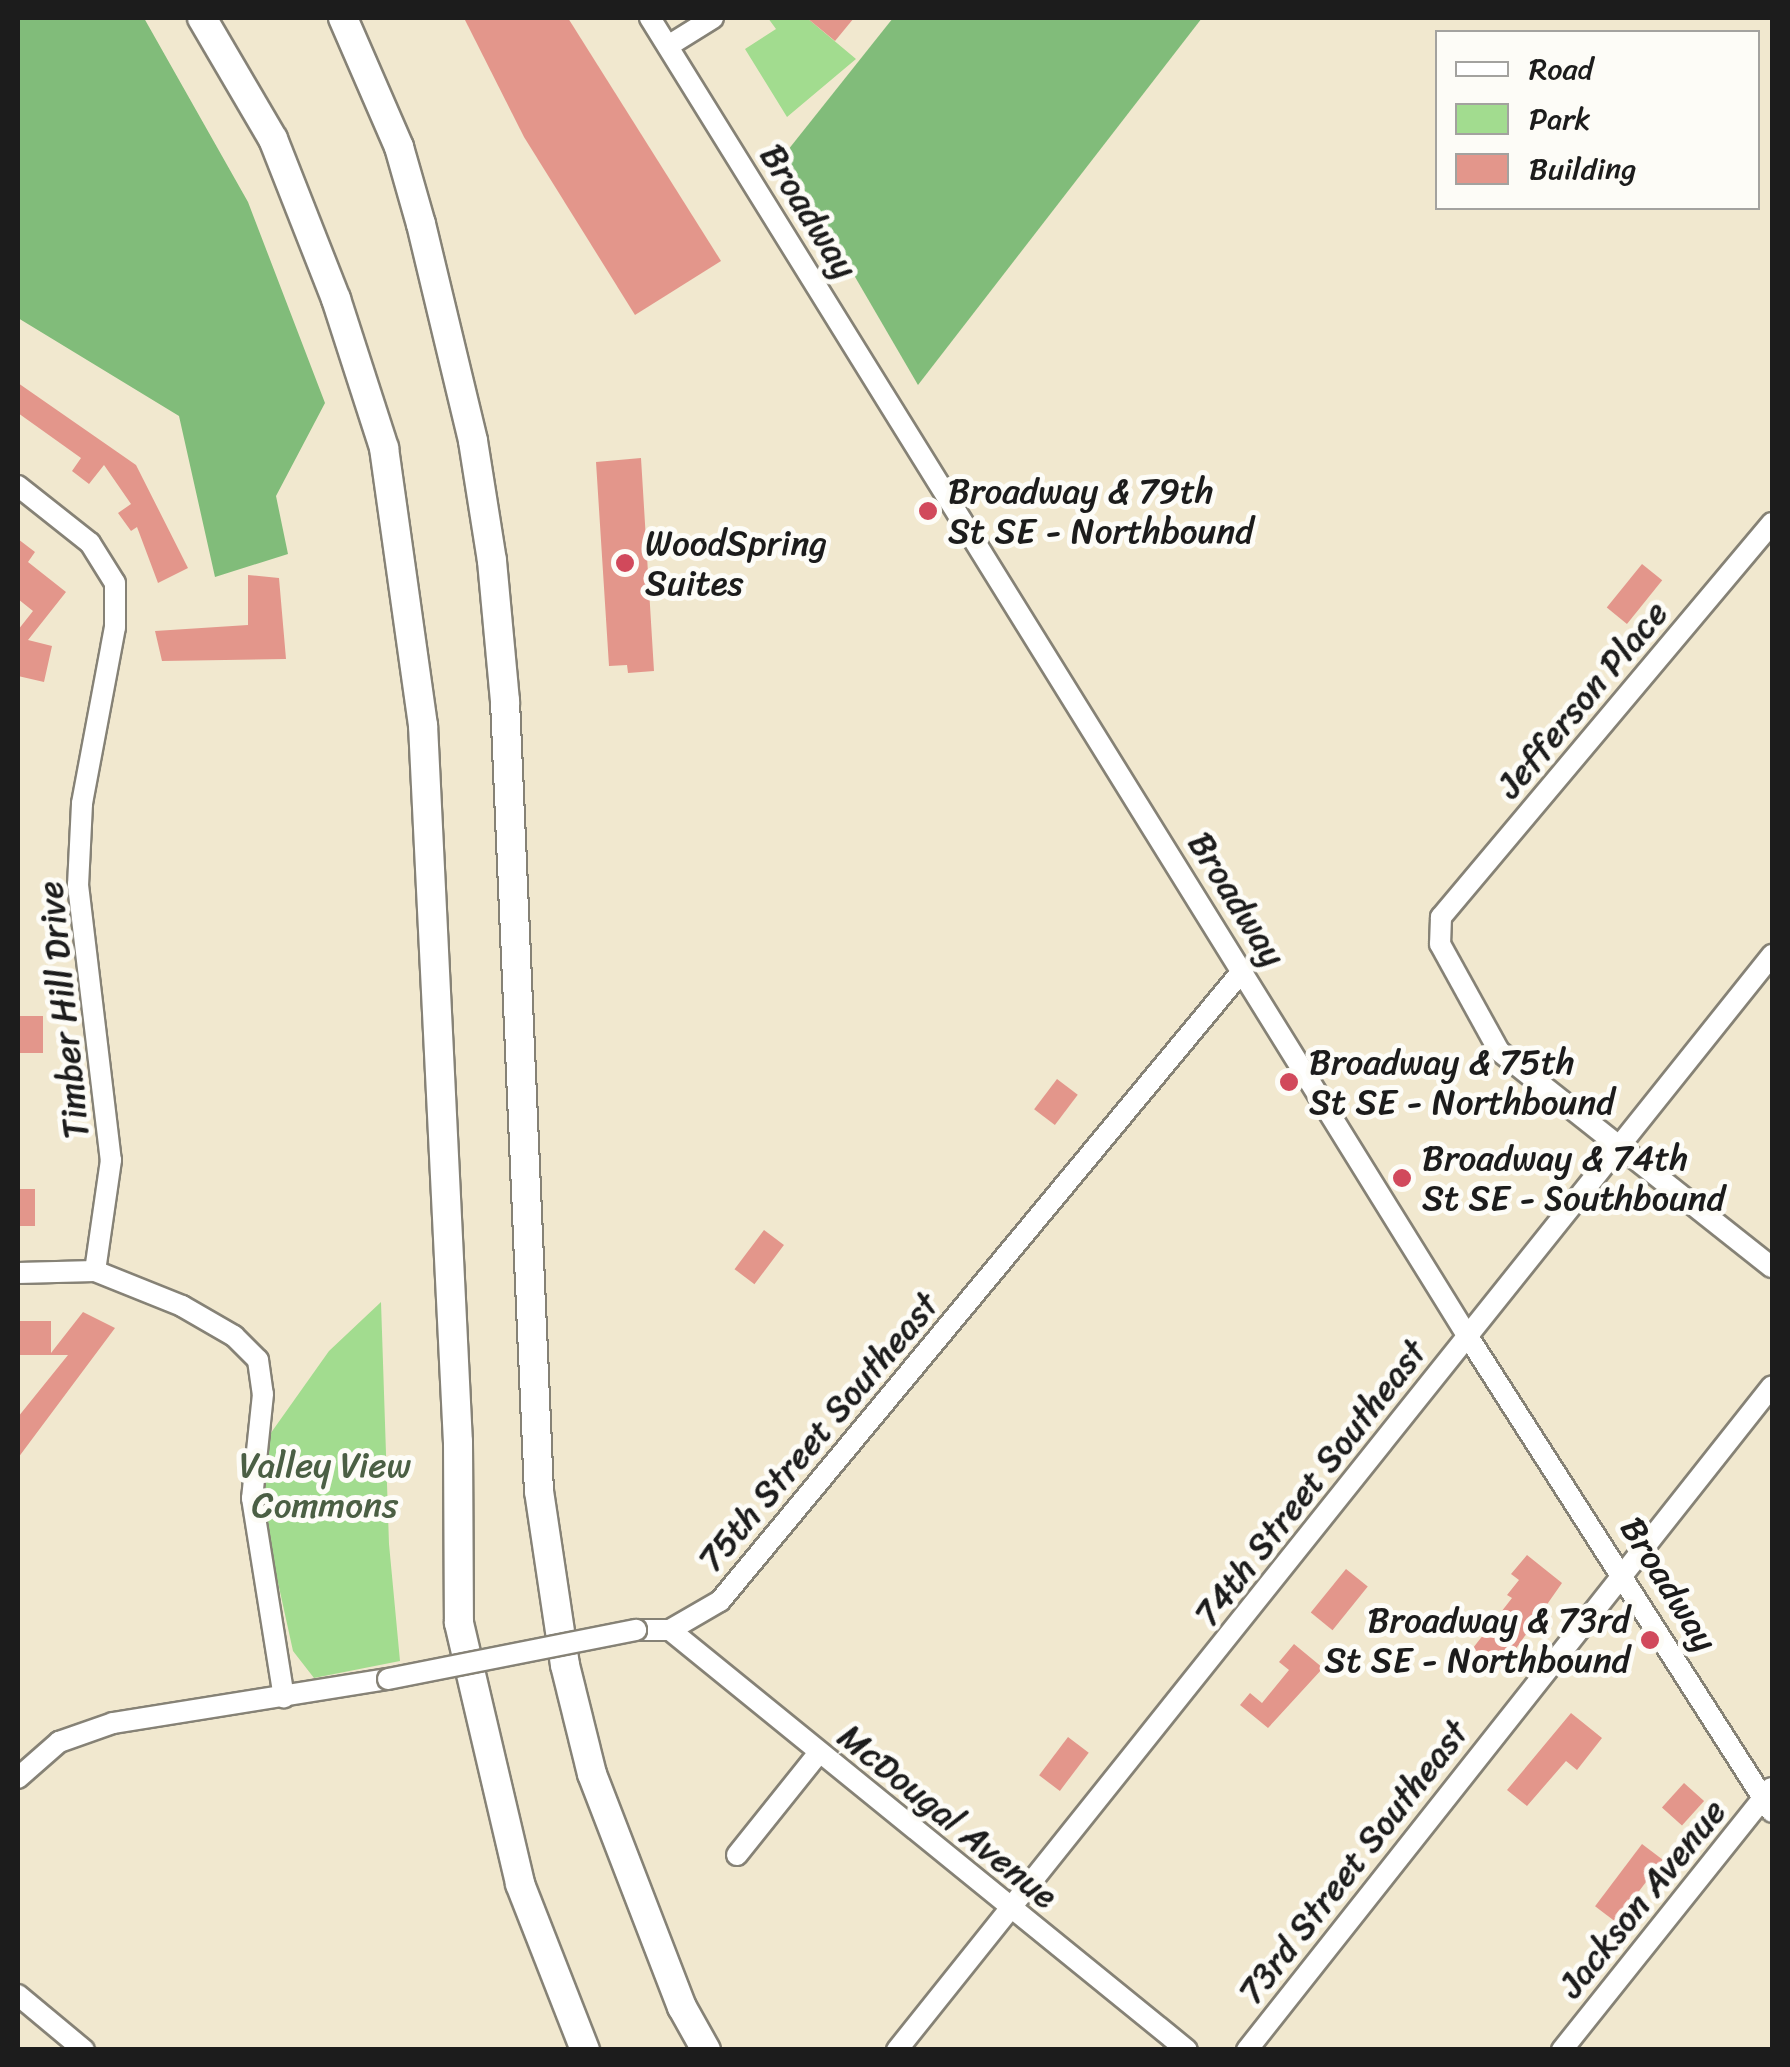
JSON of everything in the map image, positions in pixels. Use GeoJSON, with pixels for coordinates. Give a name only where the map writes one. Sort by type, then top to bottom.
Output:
{"type":"FeatureCollection","features":[{"type":"Feature","properties":{"kind":"highway"},"geometry":{"type":"LineString","coordinates":[[202,18],[273,139],[336,300],[384,448],[423,725],[458,1442],[460,1623],[520,1884],[585,2050]]}},
{"type":"Feature","properties":{"kind":"highway"},"geometry":{"type":"LineString","coordinates":[[331,18],[399,146]]}},
{"type":"Feature","properties":{"kind":"highway"},"geometry":{"type":"LineString","coordinates":[[343,18],[399,146],[473,441],[492,561],[505,701],[539,1490],[566,1665],[592,1774],[682,2007],[706,2050]]}},
{"type":"Feature","properties":{"kind":"street","name":"Broadway"},"geometry":{"type":"LineString","coordinates":[[650,18],[1468,1336],[1770,1799]]}},
{"type":"Feature","properties":{"kind":"street"},"geometry":{"type":"LineString","coordinates":[[668,46],[713,18]]}},
{"type":"Feature","properties":{"kind":"street","name":"Timber Hill Drive"},"geometry":{"type":"LineString","coordinates":[[18,486],[90,543],[115,583],[115,627],[82,804],[78,886],[111,1160],[95,1271]]}},
{"type":"Feature","properties":{"kind":"street","name":"Jefferson Place"},"geometry":{"type":"LineString","coordinates":[[1620,1146],[1499,1051],[1440,944],[1441,917],[1772,523]]}},
{"type":"Feature","properties":{"kind":"street","name":"74th Street Southeast"},"geometry":{"type":"LineString","coordinates":[[897,2050],[1014,1910],[1772,955]]}},
{"type":"Feature","properties":{"kind":"street","name":"75th Street Southeast"},"geometry":{"type":"LineString","coordinates":[[670,1630],[720,1601],[1243,970]]}},
{"type":"Feature","properties":{"kind":"street"},"geometry":{"type":"LineString","coordinates":[[1620,1146],[1772,1267]]}},
{"type":"Feature","properties":{"kind":"street"},"geometry":{"type":"LineString","coordinates":[[18,1273],[95,1271],[182,1306],[234,1336],[258,1360],[263,1394],[252,1498],[284,1698]]}},
{"type":"Feature","properties":{"kind":"street","name":"73rd Street Southeast"},"geometry":{"type":"LineString","coordinates":[[1247,2050],[1772,1386]]}},
{"type":"Feature","properties":{"kind":"street"},"geometry":{"type":"LineString","coordinates":[[18,1778],[60,1742],[113,1724],[284,1698],[636,1630],[670,1630]]}},
{"type":"Feature","properties":{"kind":"street","name":"McDougal Avenue"},"geometry":{"type":"LineString","coordinates":[[670,1630],[818,1754],[1188,2050]]}},
{"type":"Feature","properties":{"kind":"street"},"geometry":{"type":"LineString","coordinates":[[737,1855],[818,1754]]}},
{"type":"Feature","properties":{"kind":"street","name":"Jackson Avenue"},"geometry":{"type":"LineString","coordinates":[[1562,2050],[1770,1799]]}},
{"type":"Feature","properties":{"kind":"street"},"geometry":{"type":"LineString","coordinates":[[18,1995],[84,2050]]}},
{"type":"Feature","properties":{"kind":"green space"},"geometry":{"type":"Polygon","coordinates":[[[18,18],[144,18],[248,202],[325,403],[276,496],[288,554],[215,577],[179,416],[18,318],[18,18]]]}},
{"type":"Feature","properties":{"kind":"green space"},"geometry":{"type":"Polygon","coordinates":[[[768,18],[807,18],[856,59],[787,117],[745,49],[776,29],[768,18]]]}},
{"type":"Feature","properties":{"kind":"green space"},"geometry":{"type":"Polygon","coordinates":[[[893,18],[1202,18],[918,385],[784,155],[893,18]]]}},
{"type":"Feature","properties":{"kind":"green space","name":"Valley View Commons"},"geometry":{"type":"Polygon","coordinates":[[[381,1302],[389,1544],[400,1661],[314,1678],[293,1651],[268,1537],[262,1481],[268,1437],[329,1351],[381,1302]]]}},
{"type":"Feature","properties":{"kind":"building"},"geometry":{"type":"Polygon","coordinates":[[[464,18],[568,18],[721,261],[635,315],[524,137],[464,18]]]}},
{"type":"Feature","properties":{"kind":"building"},"geometry":{"type":"Polygon","coordinates":[[[807,18],[854,18],[835,41],[807,18]]]}},
{"type":"Feature","properties":{"kind":"building"},"geometry":{"type":"Polygon","coordinates":[[[18,383],[136,465],[188,568],[158,583],[137,527],[131,531],[118,513],[131,504],[104,465],[89,484],[72,471],[81,458],[18,413],[18,383]]]}},
{"type":"Feature","properties":{"kind":"building","name":"WoodSpring Suites"},"geometry":{"type":"Polygon","coordinates":[[[641,458],[654,671],[628,673],[627,665],[609,666],[596,462],[641,458]]]}},
{"type":"Feature","properties":{"kind":"building"},"geometry":{"type":"Polygon","coordinates":[[[18,539],[35,552],[28,562],[66,592],[28,640],[52,646],[44,682],[18,676],[18,630],[33,611],[18,599],[18,539]]]}},
{"type":"Feature","properties":{"kind":"building"},"geometry":{"type":"Polygon","coordinates":[[[1642,564],[1662,580],[1627,624],[1607,608],[1642,564]]]}},
{"type":"Feature","properties":{"kind":"building"},"geometry":{"type":"Polygon","coordinates":[[[248,575],[279,578],[286,659],[162,661],[155,631],[248,625],[248,575]]]}},
{"type":"Feature","properties":{"kind":"building"},"geometry":{"type":"Polygon","coordinates":[[[18,1016],[43,1016],[43,1053],[18,1053],[18,1016]]]}},
{"type":"Feature","properties":{"kind":"building"},"geometry":{"type":"Polygon","coordinates":[[[1057,1079],[1078,1095],[1055,1125],[1034,1109],[1057,1079]]]}},
{"type":"Feature","properties":{"kind":"building"},"geometry":{"type":"Polygon","coordinates":[[[18,1189],[35,1189],[35,1226],[18,1226],[18,1189]]]}},
{"type":"Feature","properties":{"kind":"building"},"geometry":{"type":"Polygon","coordinates":[[[764,1230],[784,1245],[754,1284],[735,1269],[764,1230]]]}},
{"type":"Feature","properties":{"kind":"building"},"geometry":{"type":"Polygon","coordinates":[[[83,1312],[115,1328],[18,1458],[18,1417],[68,1355],[18,1355],[18,1321],[51,1321],[51,1353],[83,1312]]]}},
{"type":"Feature","properties":{"kind":"building"},"geometry":{"type":"Polygon","coordinates":[[[1527,1555],[1562,1583],[1501,1670],[1473,1648],[1512,1598],[1507,1595],[1519,1580],[1511,1574],[1527,1555]]]}},
{"type":"Feature","properties":{"kind":"building"},"geometry":{"type":"Polygon","coordinates":[[[1346,1569],[1368,1587],[1333,1630],[1311,1613],[1346,1569]]]}},
{"type":"Feature","properties":{"kind":"building"},"geometry":{"type":"Polygon","coordinates":[[[1294,1644],[1323,1668],[1268,1728],[1240,1705],[1250,1693],[1262,1703],[1289,1670],[1279,1662],[1294,1644]]]}},
{"type":"Feature","properties":{"kind":"building"},"geometry":{"type":"Polygon","coordinates":[[[1571,1713],[1602,1738],[1577,1770],[1566,1761],[1527,1806],[1507,1790],[1571,1713]]]}},
{"type":"Feature","properties":{"kind":"building"},"geometry":{"type":"Polygon","coordinates":[[[1068,1737],[1089,1753],[1060,1791],[1039,1775],[1068,1737]]]}},
{"type":"Feature","properties":{"kind":"building"},"geometry":{"type":"Polygon","coordinates":[[[1684,1783],[1704,1801],[1682,1826],[1662,1808],[1684,1783]]]}},
{"type":"Feature","properties":{"kind":"building"},"geometry":{"type":"Polygon","coordinates":[[[1642,1844],[1663,1860],[1616,1922],[1595,1906],[1642,1844]]]}},
{"type":"Feature","properties":{"kind":"place","name":"Broadway & 79th St SE - Northbound"},"geometry":{"type":"Point","coordinates":[928,511]}},
{"type":"Feature","properties":{"kind":"place","name":"WoodSpring Suites"},"geometry":{"type":"Point","coordinates":[625,563]}},
{"type":"Feature","properties":{"kind":"place","name":"Broadway & 75th St SE - Northbound"},"geometry":{"type":"Point","coordinates":[1289,1082]}},
{"type":"Feature","properties":{"kind":"place","name":"Broadway & 74th St SE - Southbound"},"geometry":{"type":"Point","coordinates":[1402,1178]}},
{"type":"Feature","properties":{"kind":"place","name":"Broadway & 73rd St SE - Northbound"},"geometry":{"type":"Point","coordinates":[1650,1640]}}]}
